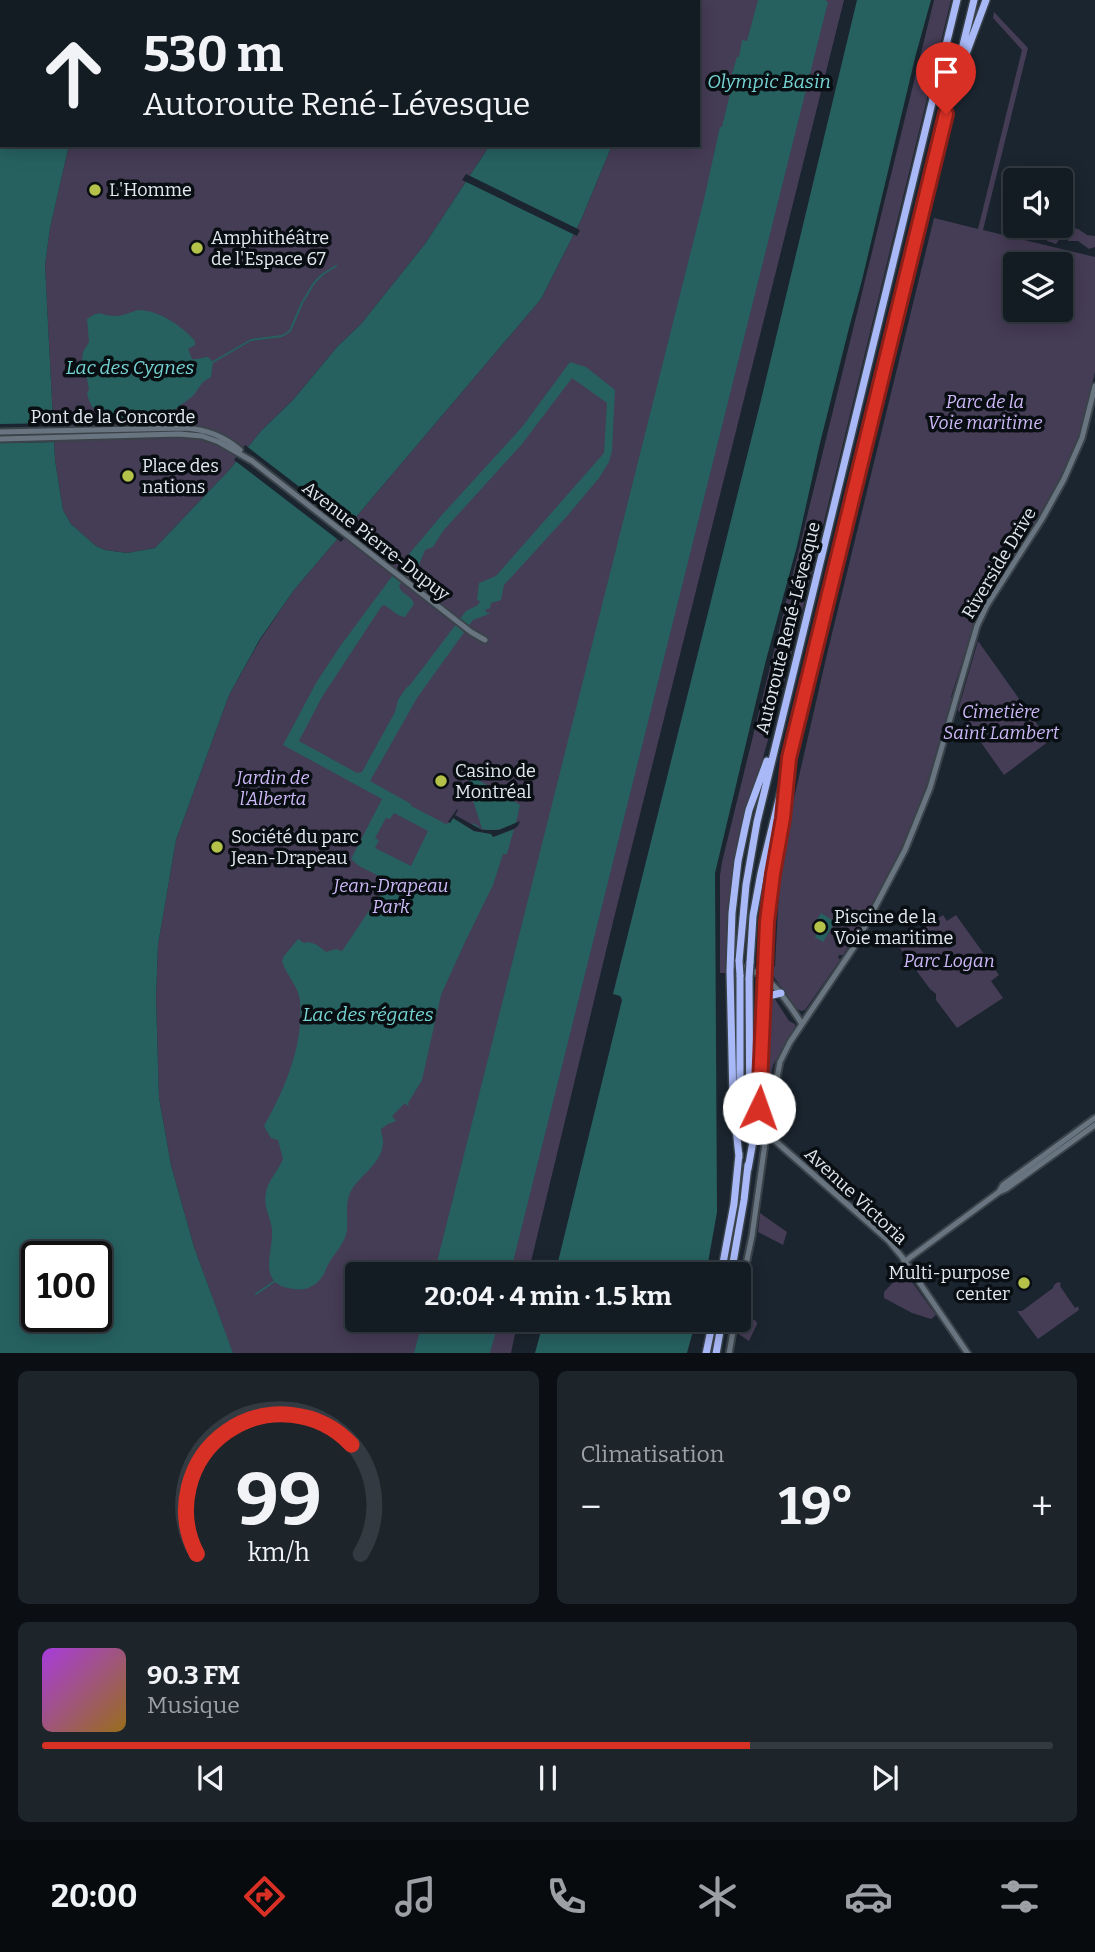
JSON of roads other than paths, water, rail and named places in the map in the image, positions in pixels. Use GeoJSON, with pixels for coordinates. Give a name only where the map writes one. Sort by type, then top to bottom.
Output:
{"type":"FeatureCollection","features":[{"type":"Feature","properties":{"kind":"highway","name":"Autoroute René-Lévesque"},"geometry":{"type":"LineString","coordinates":[[723,1262],[739,1157],[741,925],[751,853],[957,0]]}},
{"type":"Feature","properties":{"kind":"highway","name":"Autoroute René-Lévesque"},"geometry":{"type":"LineString","coordinates":[[733,1262],[748,1169],[749,978],[757,890],[974,0]]}},
{"type":"Feature","properties":{"kind":"highway"},"geometry":{"type":"LineString","coordinates":[[953,85],[986,0]]}},
{"type":"Feature","properties":{"kind":"highway"},"geometry":{"type":"LineString","coordinates":[[739,1157],[733,1099],[730,965],[732,913],[740,850],[749,810],[781,724]]}},
{"type":"Feature","properties":{"kind":"highway"},"geometry":{"type":"LineString","coordinates":[[748,1169],[759,1108],[769,900],[783,818],[789,758]]}},
{"type":"Feature","properties":{"kind":"highway"},"geometry":{"type":"LineString","coordinates":[[764,997],[780,993]]}},
{"type":"Feature","properties":{"kind":"highway"},"geometry":{"type":"LineString","coordinates":[[706,1353],[710,1332]]}},
{"type":"Feature","properties":{"kind":"highway"},"geometry":{"type":"LineString","coordinates":[[716,1353],[720,1332]]}},
{"type":"Feature","properties":{"kind":"street","name":"Riverside Drive"},"geometry":{"type":"LineString","coordinates":[[747,1262],[780,1062],[790,1042],[849,955],[905,850],[930,788],[976,626],[1064,479],[1083,435],[1095,386]]}},
{"type":"Feature","properties":{"kind":"street","name":"Pont de la Concorde"},"geometry":{"type":"LineString","coordinates":[[0,432],[195,429],[225,439],[252,461]]}},
{"type":"Feature","properties":{"kind":"street","name":"Pont de la Concorde"},"geometry":{"type":"LineString","coordinates":[[0,439],[191,435],[219,442],[252,461]]}},
{"type":"Feature","properties":{"kind":"street","name":"Avenue Pierre-Dupuy"},"geometry":{"type":"LineString","coordinates":[[252,461],[464,627],[485,640]]}},
{"type":"Feature","properties":{"kind":"street"},"geometry":{"type":"LineString","coordinates":[[730,965],[747,968],[765,977],[802,1024]]}},
{"type":"Feature","properties":{"kind":"street"},"geometry":{"type":"LineString","coordinates":[[999,1192],[1003,1185],[1095,1118]]}},
{"type":"Feature","properties":{"kind":"street"},"geometry":{"type":"LineString","coordinates":[[904,1262],[1095,1125]]}},
{"type":"Feature","properties":{"kind":"street","name":"Avenue Victoria"},"geometry":{"type":"LineString","coordinates":[[766,1136],[773,1139],[888,1240],[968,1353]]}},
{"type":"Feature","properties":{"kind":"street"},"geometry":{"type":"LineString","coordinates":[[729,1353],[733,1332]]}},
{"type":"Feature","properties":{"kind":"water","name":"Olympic Basin"},"geometry":{"type":"Polygon","coordinates":[[[758,0],[828,2],[513,1262],[437,1262],[722,127],[732,85],[729,84],[742,40],[747,41],[758,0]]]}},
{"type":"Feature","properties":{"kind":"water"},"geometry":{"type":"Polygon","coordinates":[[[857,0],[931,0],[715,873],[717,1212],[708,1262],[558,1262],[622,1000],[620,996],[613,994],[761,400],[857,0]]]}},
{"type":"Feature","properties":{"kind":"water"},"geometry":{"type":"Polygon","coordinates":[[[0,147],[69,147],[50,228],[45,265],[55,460],[63,510],[71,524],[96,546],[127,553],[155,548],[361,324],[425,244],[489,147],[611,147],[581,220],[541,299],[294,590],[260,639],[229,695],[176,840],[158,945],[156,998],[159,1098],[171,1165],[194,1247],[233,1353],[0,1353],[0,147]]]}},
{"type":"Feature","properties":{"kind":"water","name":"Lac des Cygnes"},"geometry":{"type":"Polygon","coordinates":[[[138,310],[162,316],[190,335],[195,341],[195,345],[188,349],[192,359],[208,357],[213,362],[211,377],[165,420],[108,421],[107,417],[93,408],[87,393],[89,390],[82,361],[83,352],[89,342],[87,319],[98,314],[118,316],[138,310]]]}},
{"type":"Feature","properties":{"kind":"water","name":"Lac des régates"},"geometry":{"type":"Polygon","coordinates":[[[570,362],[586,367],[615,390],[612,451],[599,478],[504,585],[501,600],[491,603],[490,608],[485,610],[490,612],[489,614],[473,620],[417,698],[370,781],[446,824],[453,818],[474,831],[492,834],[493,837],[514,829],[507,854],[503,854],[493,885],[441,995],[422,1080],[408,1103],[409,1107],[405,1103],[392,1116],[396,1121],[381,1129],[383,1142],[378,1158],[350,1193],[344,1240],[323,1275],[310,1288],[294,1289],[282,1286],[274,1281],[270,1274],[272,1229],[265,1197],[269,1183],[283,1159],[278,1140],[271,1138],[264,1126],[279,1097],[296,1050],[300,1001],[282,961],[298,939],[304,943],[313,943],[326,952],[336,949],[342,951],[389,881],[351,859],[382,799],[283,745],[316,683],[404,560],[522,427],[570,362]],[[572,378],[522,444],[443,531],[433,547],[425,550],[419,565],[409,570],[399,586],[414,604],[405,617],[399,616],[384,605],[381,607],[322,697],[299,741],[357,773],[362,772],[406,688],[466,611],[478,605],[479,583],[496,576],[604,453],[607,403],[572,378]],[[394,813],[390,819],[386,818],[375,838],[379,840],[375,848],[411,866],[428,831],[394,813]]]}},
{"type":"Feature","properties":{"kind":"water"},"geometry":{"type":"Polygon","coordinates":[[[470,775],[520,805],[516,823],[500,829],[482,829],[471,794],[465,801],[462,800],[470,786],[470,775]]]}},
{"type":"Feature","properties":{"kind":"water"},"geometry":{"type":"Polygon","coordinates":[[[821,913],[835,922],[823,942],[815,937],[818,930],[813,926],[821,913]]]}},
{"type":"Feature","properties":{"kind":"water"},"geometry":{"type":"Polygon","coordinates":[[[420,1332],[496,1332],[490,1353],[414,1353],[420,1332]]]}},
{"type":"Feature","properties":{"kind":"water"},"geometry":{"type":"Polygon","coordinates":[[[541,1332],[693,1332],[687,1353],[535,1353],[541,1332]]]}},
{"type":"Feature","properties":{"kind":"waterway"},"geometry":{"type":"LineString","coordinates":[[213,362],[251,340],[282,336],[290,331],[314,283],[336,266]]}},
{"type":"Feature","properties":{"kind":"waterway"},"geometry":{"type":"LineString","coordinates":[[256,1294],[275,1281]]}},
{"type":"Feature","properties":{"kind":"place","name":"L'Homme"},"geometry":{"type":"Point","coordinates":[95,190]}},
{"type":"Feature","properties":{"kind":"place","name":"Amphithéâtre de l'Espace 67"},"geometry":{"type":"Point","coordinates":[197,248]}},
{"type":"Feature","properties":{"kind":"place","name":"Place des nations"},"geometry":{"type":"Point","coordinates":[128,476]}},
{"type":"Feature","properties":{"kind":"place","name":"Casino de Montréal"},"geometry":{"type":"Point","coordinates":[441,781]}},
{"type":"Feature","properties":{"kind":"place","name":"Société du parc Jean-Drapeau"},"geometry":{"type":"Point","coordinates":[217,847]}},
{"type":"Feature","properties":{"kind":"place","name":"Piscine de la Voie maritime"},"geometry":{"type":"Point","coordinates":[820,927]}},
{"type":"Feature","properties":{"kind":"place","name":"Multi-purpose center"},"geometry":{"type":"Point","coordinates":[1024,1283]}},
{"type":"Feature","properties":{"kind":"park label","name":"Parc de la Voie maritime"},"geometry":{"type":"Point","coordinates":[985,412]}},
{"type":"Feature","properties":{"kind":"park label","name":"Cimetière Saint Lambert"},"geometry":{"type":"Point","coordinates":[1001,722]}},
{"type":"Feature","properties":{"kind":"park label","name":"Jardin de l'Alberta"},"geometry":{"type":"Point","coordinates":[273,788]}},
{"type":"Feature","properties":{"kind":"park label","name":"Jean-Drapeau Park"},"geometry":{"type":"Point","coordinates":[391,896]}},
{"type":"Feature","properties":{"kind":"park label","name":"Parc Logan"},"geometry":{"type":"Point","coordinates":[949,961]}}]}
